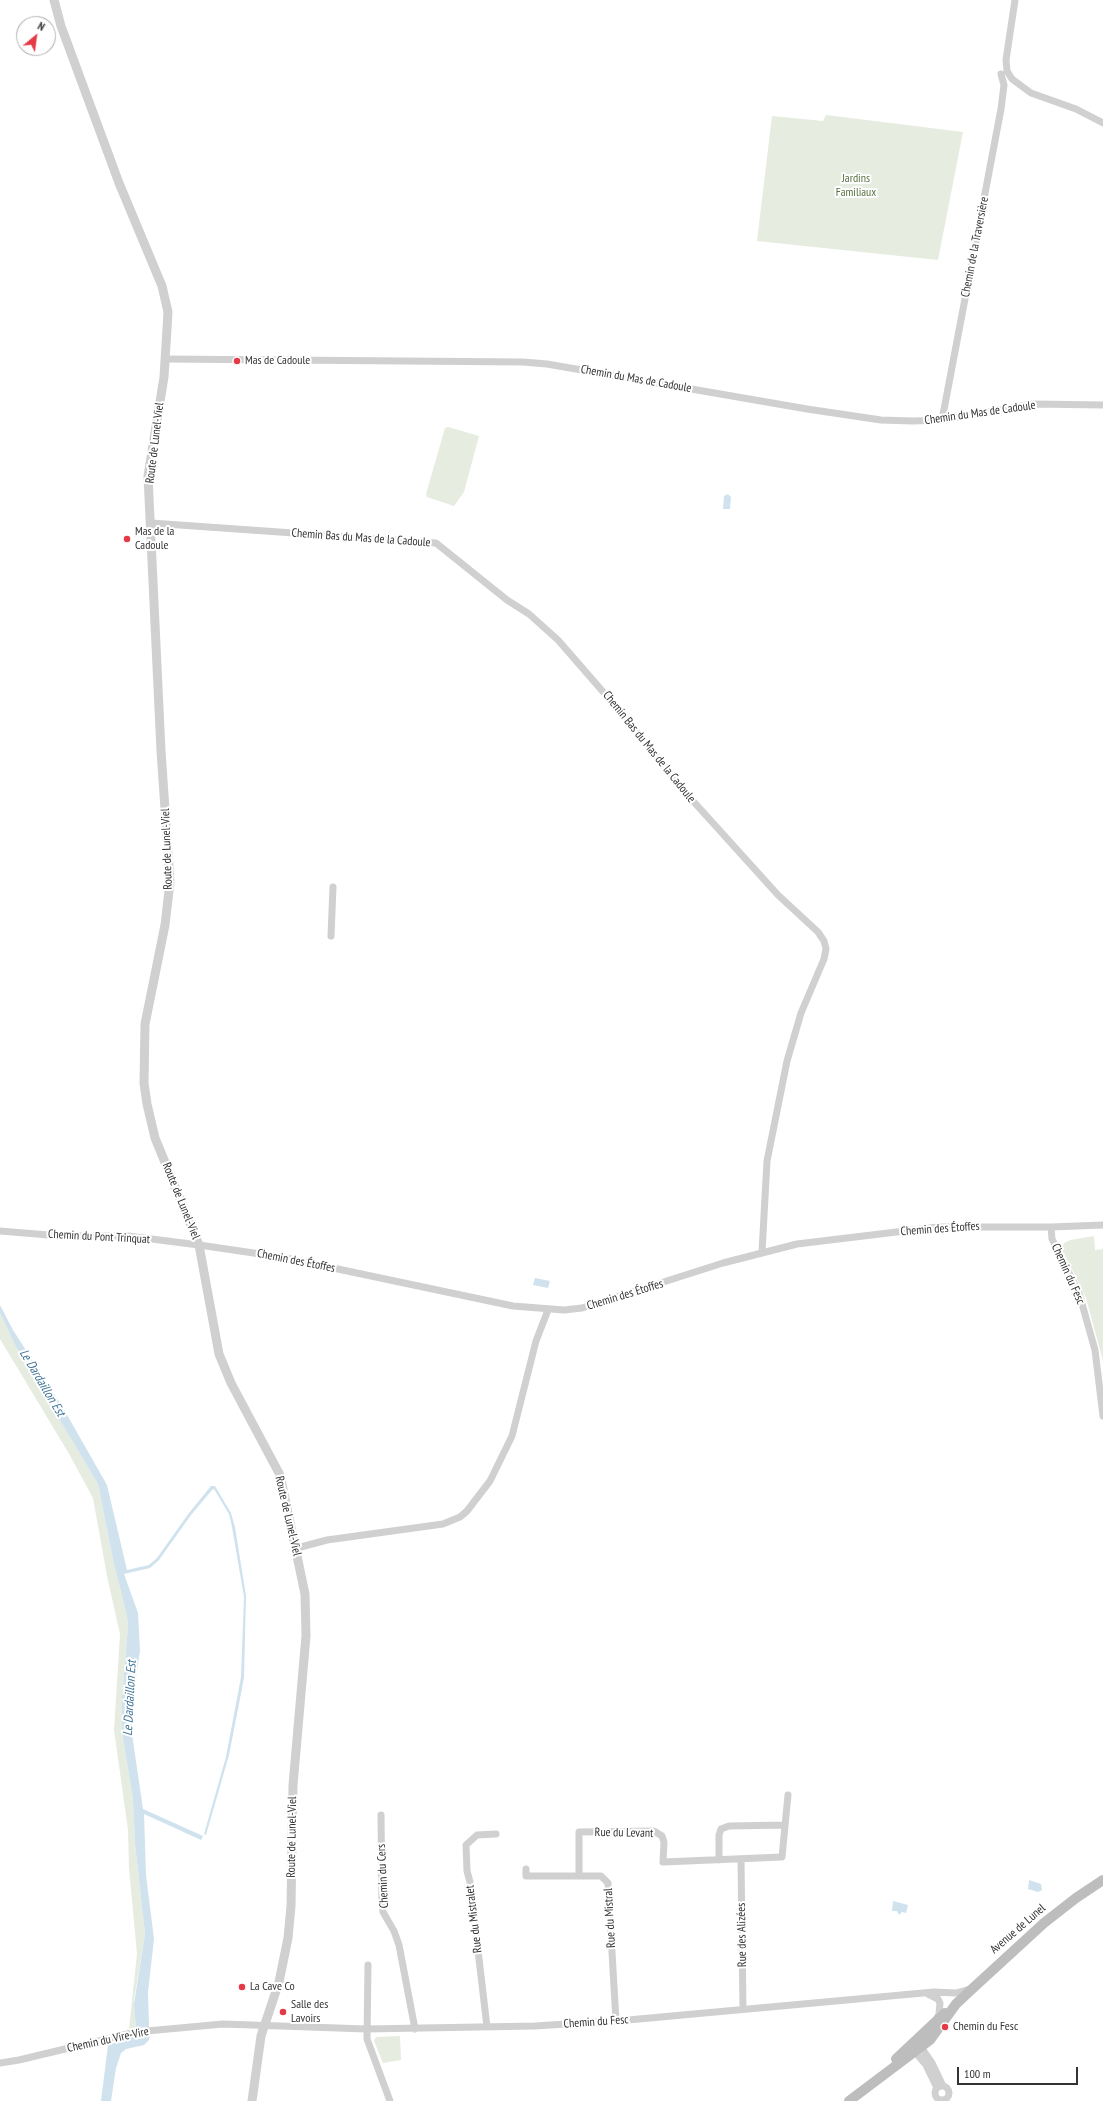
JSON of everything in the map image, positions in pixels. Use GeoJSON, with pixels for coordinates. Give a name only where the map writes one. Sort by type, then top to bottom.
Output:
{"type":"FeatureCollection","features":[{"type":"Feature","properties":{"kind":"main road","name":"Avenue de Lunel"},"geometry":{"type":"LineString","coordinates":[[916,2048],[934,2023],[1044,1923],[1076,1898],[1103,1880]]}},
{"type":"Feature","properties":{"kind":"main road","name":"Avenue de Lunel"},"geometry":{"type":"LineString","coordinates":[[849,2101],[936,2033],[956,2004]]}},
{"type":"Feature","properties":{"kind":"street","name":"Route de Lunel-Viel"},"geometry":{"type":"LineString","coordinates":[[54,0],[61,26],[116,175],[162,286],[168,312],[166,359],[148,476],[161,751],[170,882],[165,924],[145,1024],[144,1083],[150,1123],[199,1244],[219,1354],[230,1383],[280,1475],[306,1594],[307,1623],[294,1785],[290,1918],[286,1956],[261,2036],[252,2101]]}},
{"type":"Feature","properties":{"kind":"street","name":"Chemin de la Traversière"},"geometry":{"type":"LineString","coordinates":[[942,420],[1001,109],[1004,73],[1015,0]]}},
{"type":"Feature","properties":{"kind":"street"},"geometry":{"type":"LineString","coordinates":[[1004,73],[1019,86],[1031,93],[1076,109],[1103,123]]}},
{"type":"Feature","properties":{"kind":"street","name":"Chemin du Mas de Cadoule"},"geometry":{"type":"LineString","coordinates":[[166,359],[522,362],[546,364],[807,410],[874,419],[913,422],[942,420],[1033,404],[1103,405]]}},
{"type":"Feature","properties":{"kind":"street","name":"Chemin Bas du Mas de la Cadoule"},"geometry":{"type":"LineString","coordinates":[[151,523],[436,543],[551,632],[626,717],[684,791],[778,895],[818,932],[824,941],[826,949],[824,959],[801,1012],[787,1061],[767,1161],[762,1252]]}},
{"type":"Feature","properties":{"kind":"street"},"geometry":{"type":"LineString","coordinates":[[331,936],[333,887]]}},
{"type":"Feature","properties":{"kind":"street","name":"Chemin des Étoffes"},"geometry":{"type":"LineString","coordinates":[[199,1244],[281,1257],[513,1306],[548,1310],[564,1310],[582,1308],[762,1252],[797,1244],[938,1227],[1051,1227],[1103,1224]]}},
{"type":"Feature","properties":{"kind":"street","name":"Chemin du Fesc"},"geometry":{"type":"LineString","coordinates":[[1051,1227],[1052,1239],[1078,1294],[1095,1350],[1103,1416]]}},
{"type":"Feature","properties":{"kind":"street","name":"Chemin du Pont Trinquat"},"geometry":{"type":"LineString","coordinates":[[0,1231],[61,1236],[128,1236],[199,1244]]}},
{"type":"Feature","properties":{"kind":"street"},"geometry":{"type":"LineString","coordinates":[[297,1548],[327,1540],[432,1526],[460,1517],[483,1492],[512,1436],[536,1341],[548,1310]]}},
{"type":"Feature","properties":{"kind":"street"},"geometry":{"type":"LineString","coordinates":[[719,1860],[719,1835],[721,1829],[729,1826],[785,1825],[788,1795]]}},
{"type":"Feature","properties":{"kind":"street","name":"Chemin du Cers"},"geometry":{"type":"LineString","coordinates":[[381,1815],[383,1912],[394,1931],[399,1945],[414,2029]]}},
{"type":"Feature","properties":{"kind":"street","name":"Rue du Levant"},"geometry":{"type":"LineString","coordinates":[[579,1876],[579,1832],[654,1831],[662,1836],[664,1842],[663,1862],[741,1860],[782,1857],[785,1825]]}},
{"type":"Feature","properties":{"kind":"street","name":"Rue du Mistralet"},"geometry":{"type":"LineString","coordinates":[[487,2027],[470,1882],[467,1871],[466,1845],[477,1835],[496,1834]]}},
{"type":"Feature","properties":{"kind":"street","name":"Rue des Alizées"},"geometry":{"type":"LineString","coordinates":[[741,1860],[743,2009]]}},
{"type":"Feature","properties":{"kind":"street","name":"Rue du Mistral"},"geometry":{"type":"LineString","coordinates":[[526,1869],[526,1876],[601,1876],[608,1883],[616,2021]]}},
{"type":"Feature","properties":{"kind":"street"},"geometry":{"type":"LineString","coordinates":[[368,1965],[366,2029],[368,2044],[390,2101]]}},
{"type":"Feature","properties":{"kind":"street","name":"Chemin du Fesc"},"geometry":{"type":"LineString","coordinates":[[265,2026],[366,2029],[535,2026],[616,2021],[949,1991],[956,1993],[972,1988]]}},
{"type":"Feature","properties":{"kind":"street"},"geometry":{"type":"LineString","coordinates":[[926,1993],[938,1999],[940,2003],[939,2014],[934,2023]]}},
{"type":"Feature","properties":{"kind":"street","name":"Chemin du Vire-Vire"},"geometry":{"type":"LineString","coordinates":[[0,2063],[150,2030],[223,2024],[265,2026]]}},
{"type":"Feature","properties":{"kind":"street"},"geometry":{"type":"LineString","coordinates":[[916,2048],[940,2087],[949,2093],[946,2100],[935,2099],[935,2094],[940,2087]]}},
{"type":"Feature","properties":{"kind":"green space","name":"Jardins Familiaux"},"geometry":{"type":"Polygon","coordinates":[[[826,115],[963,132],[938,260],[757,241],[772,116],[823,121],[826,115]]]}},
{"type":"Feature","properties":{"kind":"green space"},"geometry":{"type":"Polygon","coordinates":[[[448,427],[479,436],[464,492],[454,506],[427,497],[426,494],[445,428],[448,427]]]}},
{"type":"Feature","properties":{"kind":"green space"},"geometry":{"type":"Polygon","coordinates":[[[1094,1236],[1095,1250],[1103,1249],[1103,1361],[1086,1298],[1062,1249],[1064,1243],[1070,1240],[1094,1236]]]}},
{"type":"Feature","properties":{"kind":"green space"},"geometry":{"type":"Polygon","coordinates":[[[0,1313],[15,1345],[98,1484],[114,1564],[127,1616],[128,1626],[122,1698],[122,1732],[133,1799],[135,1844],[145,1934],[134,2000],[136,2028],[129,2029],[137,1954],[129,1868],[128,1830],[114,1730],[120,1634],[107,1576],[93,1498],[68,1452],[0,1339],[0,1313]]]}},
{"type":"Feature","properties":{"kind":"green space"},"geometry":{"type":"Polygon","coordinates":[[[400,2036],[401,2060],[383,2063],[374,2041],[376,2037],[400,2036]]]}},
{"type":"Feature","properties":{"kind":"water"},"geometry":{"type":"Polygon","coordinates":[[[728,494],[731,497],[730,509],[723,509],[724,496],[728,494]]]}},
{"type":"Feature","properties":{"kind":"water"},"geometry":{"type":"Polygon","coordinates":[[[535,1278],[550,1281],[548,1288],[533,1285],[535,1278]]]}},
{"type":"Feature","properties":{"kind":"water","name":"Le Dardaillon Est"},"geometry":{"type":"Polygon","coordinates":[[[0,1305],[13,1330],[62,1406],[107,1485],[127,1570],[149,1565],[157,1558],[189,1513],[211,1486],[215,1486],[231,1513],[235,1527],[246,1596],[244,1678],[229,1755],[206,1835],[204,1834],[226,1757],[241,1677],[244,1597],[229,1514],[214,1489],[191,1515],[159,1560],[150,1568],[124,1574],[138,1613],[140,1651],[134,1691],[132,1734],[143,1809],[203,1836],[201,1840],[144,1814],[146,1875],[154,1939],[148,1992],[149,2027],[136,2028],[134,2004],[145,1934],[135,1844],[133,1799],[122,1732],[122,1698],[128,1626],[127,1616],[114,1564],[98,1484],[15,1345],[0,1313],[0,1305]]]}},
{"type":"Feature","properties":{"kind":"water"},"geometry":{"type":"Polygon","coordinates":[[[1029,1880],[1041,1884],[1042,1890],[1038,1892],[1028,1889],[1029,1880]]]}},
{"type":"Feature","properties":{"kind":"water"},"geometry":{"type":"Polygon","coordinates":[[[893,1901],[908,1905],[906,1913],[902,1912],[899,1915],[897,1911],[892,1911],[893,1901]]]}},
{"type":"Feature","properties":{"kind":"water"},"geometry":{"type":"Polygon","coordinates":[[[150,2034],[149,2040],[144,2045],[126,2049],[121,2053],[116,2068],[111,2101],[101,2101],[108,2045],[137,2035],[150,2034]]]}},
{"type":"Feature","properties":{"kind":"place","name":"Mas de Cadoule"},"geometry":{"type":"Point","coordinates":[237,361]}},
{"type":"Feature","properties":{"kind":"place","name":"Mas de la Cadoule"},"geometry":{"type":"Point","coordinates":[127,539]}},
{"type":"Feature","properties":{"kind":"place","name":"La Cave Co"},"geometry":{"type":"Point","coordinates":[242,1987]}},
{"type":"Feature","properties":{"kind":"place","name":"Salle des Lavoirs"},"geometry":{"type":"Point","coordinates":[283,2012]}},
{"type":"Feature","properties":{"kind":"place","name":"Chemin du Fesc"},"geometry":{"type":"Point","coordinates":[945,2027]}}]}
